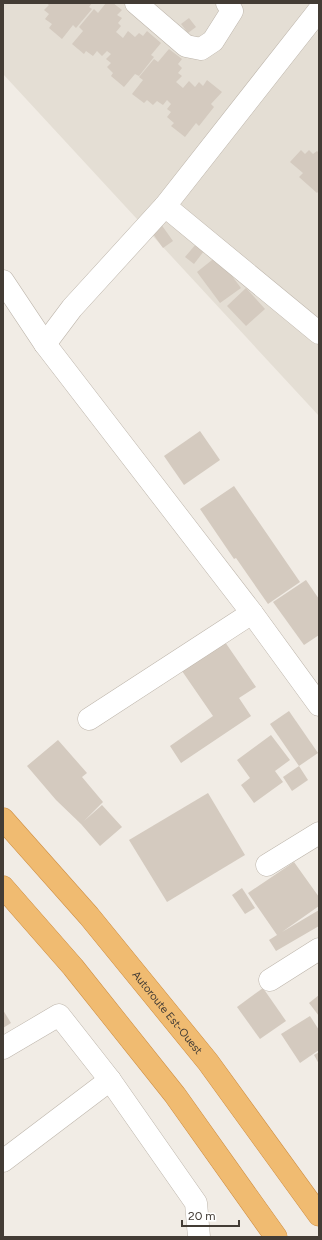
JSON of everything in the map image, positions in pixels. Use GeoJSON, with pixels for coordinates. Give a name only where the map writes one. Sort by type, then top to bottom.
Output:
{"type":"FeatureCollection","features":[{"type":"Feature","properties":{"kind":"highway","name":"Autoroute Est-Ouest"},"geometry":{"type":"LineString","coordinates":[[3,819],[89,916],[208,1062],[319,1215]]}},
{"type":"Feature","properties":{"kind":"highway"},"geometry":{"type":"LineString","coordinates":[[3,887],[73,967],[175,1095],[276,1237]]}},
{"type":"Feature","properties":{"kind":"street"},"geometry":{"type":"LineString","coordinates":[[136,3],[186,46],[201,49],[213,41],[232,11],[227,3]]}},
{"type":"Feature","properties":{"kind":"street"},"geometry":{"type":"LineString","coordinates":[[45,344],[72,308],[165,206],[319,10]]}},
{"type":"Feature","properties":{"kind":"street"},"geometry":{"type":"LineString","coordinates":[[165,206],[319,333]]}},
{"type":"Feature","properties":{"kind":"street"},"geometry":{"type":"LineString","coordinates":[[3,281],[45,344],[252,613],[319,705]]}},
{"type":"Feature","properties":{"kind":"street"},"geometry":{"type":"LineString","coordinates":[[89,719],[252,613]]}},
{"type":"Feature","properties":{"kind":"street"},"geometry":{"type":"LineString","coordinates":[[267,865],[319,833]]}},
{"type":"Feature","properties":{"kind":"street"},"geometry":{"type":"LineString","coordinates":[[270,980],[319,949]]}},
{"type":"Feature","properties":{"kind":"street"},"geometry":{"type":"LineString","coordinates":[[3,1048],[60,1015],[110,1080],[196,1203],[199,1237]]}},
{"type":"Feature","properties":{"kind":"street"},"geometry":{"type":"LineString","coordinates":[[3,1161],[110,1080]]}},
{"type":"Feature","properties":{"kind":"shaded area"},"geometry":{"type":"Polygon","coordinates":[[[3,3],[319,3],[319,416],[3,74],[3,3]]]}},
{"type":"Feature","properties":{"kind":"building"},"geometry":{"type":"Polygon","coordinates":[[[46,3],[92,3],[89,7],[92,9],[76,28],[73,25],[62,39],[49,28],[52,24],[45,19],[49,14],[44,10],[49,5],[46,3]]]}},
{"type":"Feature","properties":{"kind":"building"},"geometry":{"type":"Polygon","coordinates":[[[106,3],[113,3],[122,10],[117,15],[122,18],[118,23],[121,26],[116,32],[123,38],[128,31],[135,37],[139,33],[143,36],[147,31],[161,43],[151,55],[154,57],[139,76],[135,74],[124,87],[111,76],[113,73],[107,67],[111,63],[106,59],[111,54],[107,51],[102,56],[97,51],[93,56],[86,51],[84,54],[72,44],[83,31],[79,27],[94,9],[98,13],[106,3]]]}},
{"type":"Feature","properties":{"kind":"building"},"geometry":{"type":"Polygon","coordinates":[[[189,18],[196,27],[188,33],[181,24],[189,18]]]}},
{"type":"Feature","properties":{"kind":"building"},"geometry":{"type":"Polygon","coordinates":[[[169,49],[182,59],[178,64],[182,68],[178,73],[182,76],[176,82],[183,88],[189,81],[195,87],[199,82],[203,86],[207,80],[222,92],[211,104],[214,107],[199,126],[196,123],[185,137],[171,126],[174,123],[167,117],[171,112],[167,109],[171,104],[167,100],[163,105],[157,101],[153,105],[147,100],[144,103],[132,94],[143,80],[139,77],[154,59],[158,62],[169,49]]]}},
{"type":"Feature","properties":{"kind":"building"},"geometry":{"type":"Polygon","coordinates":[[[301,150],[305,154],[309,150],[313,154],[317,151],[319,153],[319,191],[317,193],[299,177],[303,173],[290,162],[301,150]]]}},
{"type":"Feature","properties":{"kind":"building"},"geometry":{"type":"Polygon","coordinates":[[[158,220],[173,241],[163,248],[148,227],[158,220]]]}},
{"type":"Feature","properties":{"kind":"building"},"geometry":{"type":"Polygon","coordinates":[[[196,244],[204,251],[194,264],[185,257],[196,244]]]}},
{"type":"Feature","properties":{"kind":"building"},"geometry":{"type":"Polygon","coordinates":[[[217,256],[241,288],[220,303],[197,272],[217,256]]]}},
{"type":"Feature","properties":{"kind":"building"},"geometry":{"type":"Polygon","coordinates":[[[246,288],[265,309],[246,326],[227,306],[246,288]]]}},
{"type":"Feature","properties":{"kind":"building"},"geometry":{"type":"Polygon","coordinates":[[[200,431],[220,460],[184,485],[164,456],[200,431]]]}},
{"type":"Feature","properties":{"kind":"building"},"geometry":{"type":"Polygon","coordinates":[[[234,486],[300,582],[268,604],[236,558],[234,559],[200,509],[234,486]]]}},
{"type":"Feature","properties":{"kind":"building"},"geometry":{"type":"Polygon","coordinates":[[[306,580],[319,599],[319,635],[304,645],[273,602],[306,580]]]}},
{"type":"Feature","properties":{"kind":"building"},"geometry":{"type":"Polygon","coordinates":[[[225,642],[256,687],[239,698],[251,716],[181,763],[170,746],[213,716],[182,671],[225,642]]]}},
{"type":"Feature","properties":{"kind":"building"},"geometry":{"type":"Polygon","coordinates":[[[289,711],[318,753],[299,766],[270,724],[289,711]]]}},
{"type":"Feature","properties":{"kind":"building"},"geometry":{"type":"Polygon","coordinates":[[[271,735],[290,760],[275,771],[283,782],[254,803],[241,785],[250,778],[237,760],[271,735]]]}},
{"type":"Feature","properties":{"kind":"building"},"geometry":{"type":"Polygon","coordinates":[[[58,740],[87,773],[82,777],[103,802],[84,821],[102,805],[122,827],[100,846],[81,824],[56,800],[27,766],[58,740]]]}},
{"type":"Feature","properties":{"kind":"building"},"geometry":{"type":"Polygon","coordinates":[[[299,766],[308,780],[292,791],[283,777],[299,766]]]}},
{"type":"Feature","properties":{"kind":"building"},"geometry":{"type":"Polygon","coordinates":[[[208,793],[245,855],[167,902],[129,840],[208,793]]]}},
{"type":"Feature","properties":{"kind":"building"},"geometry":{"type":"Polygon","coordinates":[[[294,862],[319,897],[319,906],[282,932],[319,910],[319,926],[276,951],[269,940],[277,935],[248,893],[294,862]]]}},
{"type":"Feature","properties":{"kind":"building"},"geometry":{"type":"Polygon","coordinates":[[[242,888],[255,908],[245,914],[232,895],[242,888]]]}},
{"type":"Feature","properties":{"kind":"building"},"geometry":{"type":"Polygon","coordinates":[[[263,988],[286,1021],[260,1039],[237,1007],[263,988]]]}},
{"type":"Feature","properties":{"kind":"building"},"geometry":{"type":"Polygon","coordinates":[[[319,995],[319,1016],[309,1003],[319,995]]]}},
{"type":"Feature","properties":{"kind":"building"},"geometry":{"type":"Polygon","coordinates":[[[3,1010],[11,1023],[3,1028],[3,1010]]]}},
{"type":"Feature","properties":{"kind":"building"},"geometry":{"type":"Polygon","coordinates":[[[310,1016],[319,1030],[319,1050],[300,1063],[281,1034],[310,1016]]]}},
{"type":"Feature","properties":{"kind":"building"},"geometry":{"type":"Polygon","coordinates":[[[319,1052],[319,1064],[314,1055],[319,1052]]]}}]}
